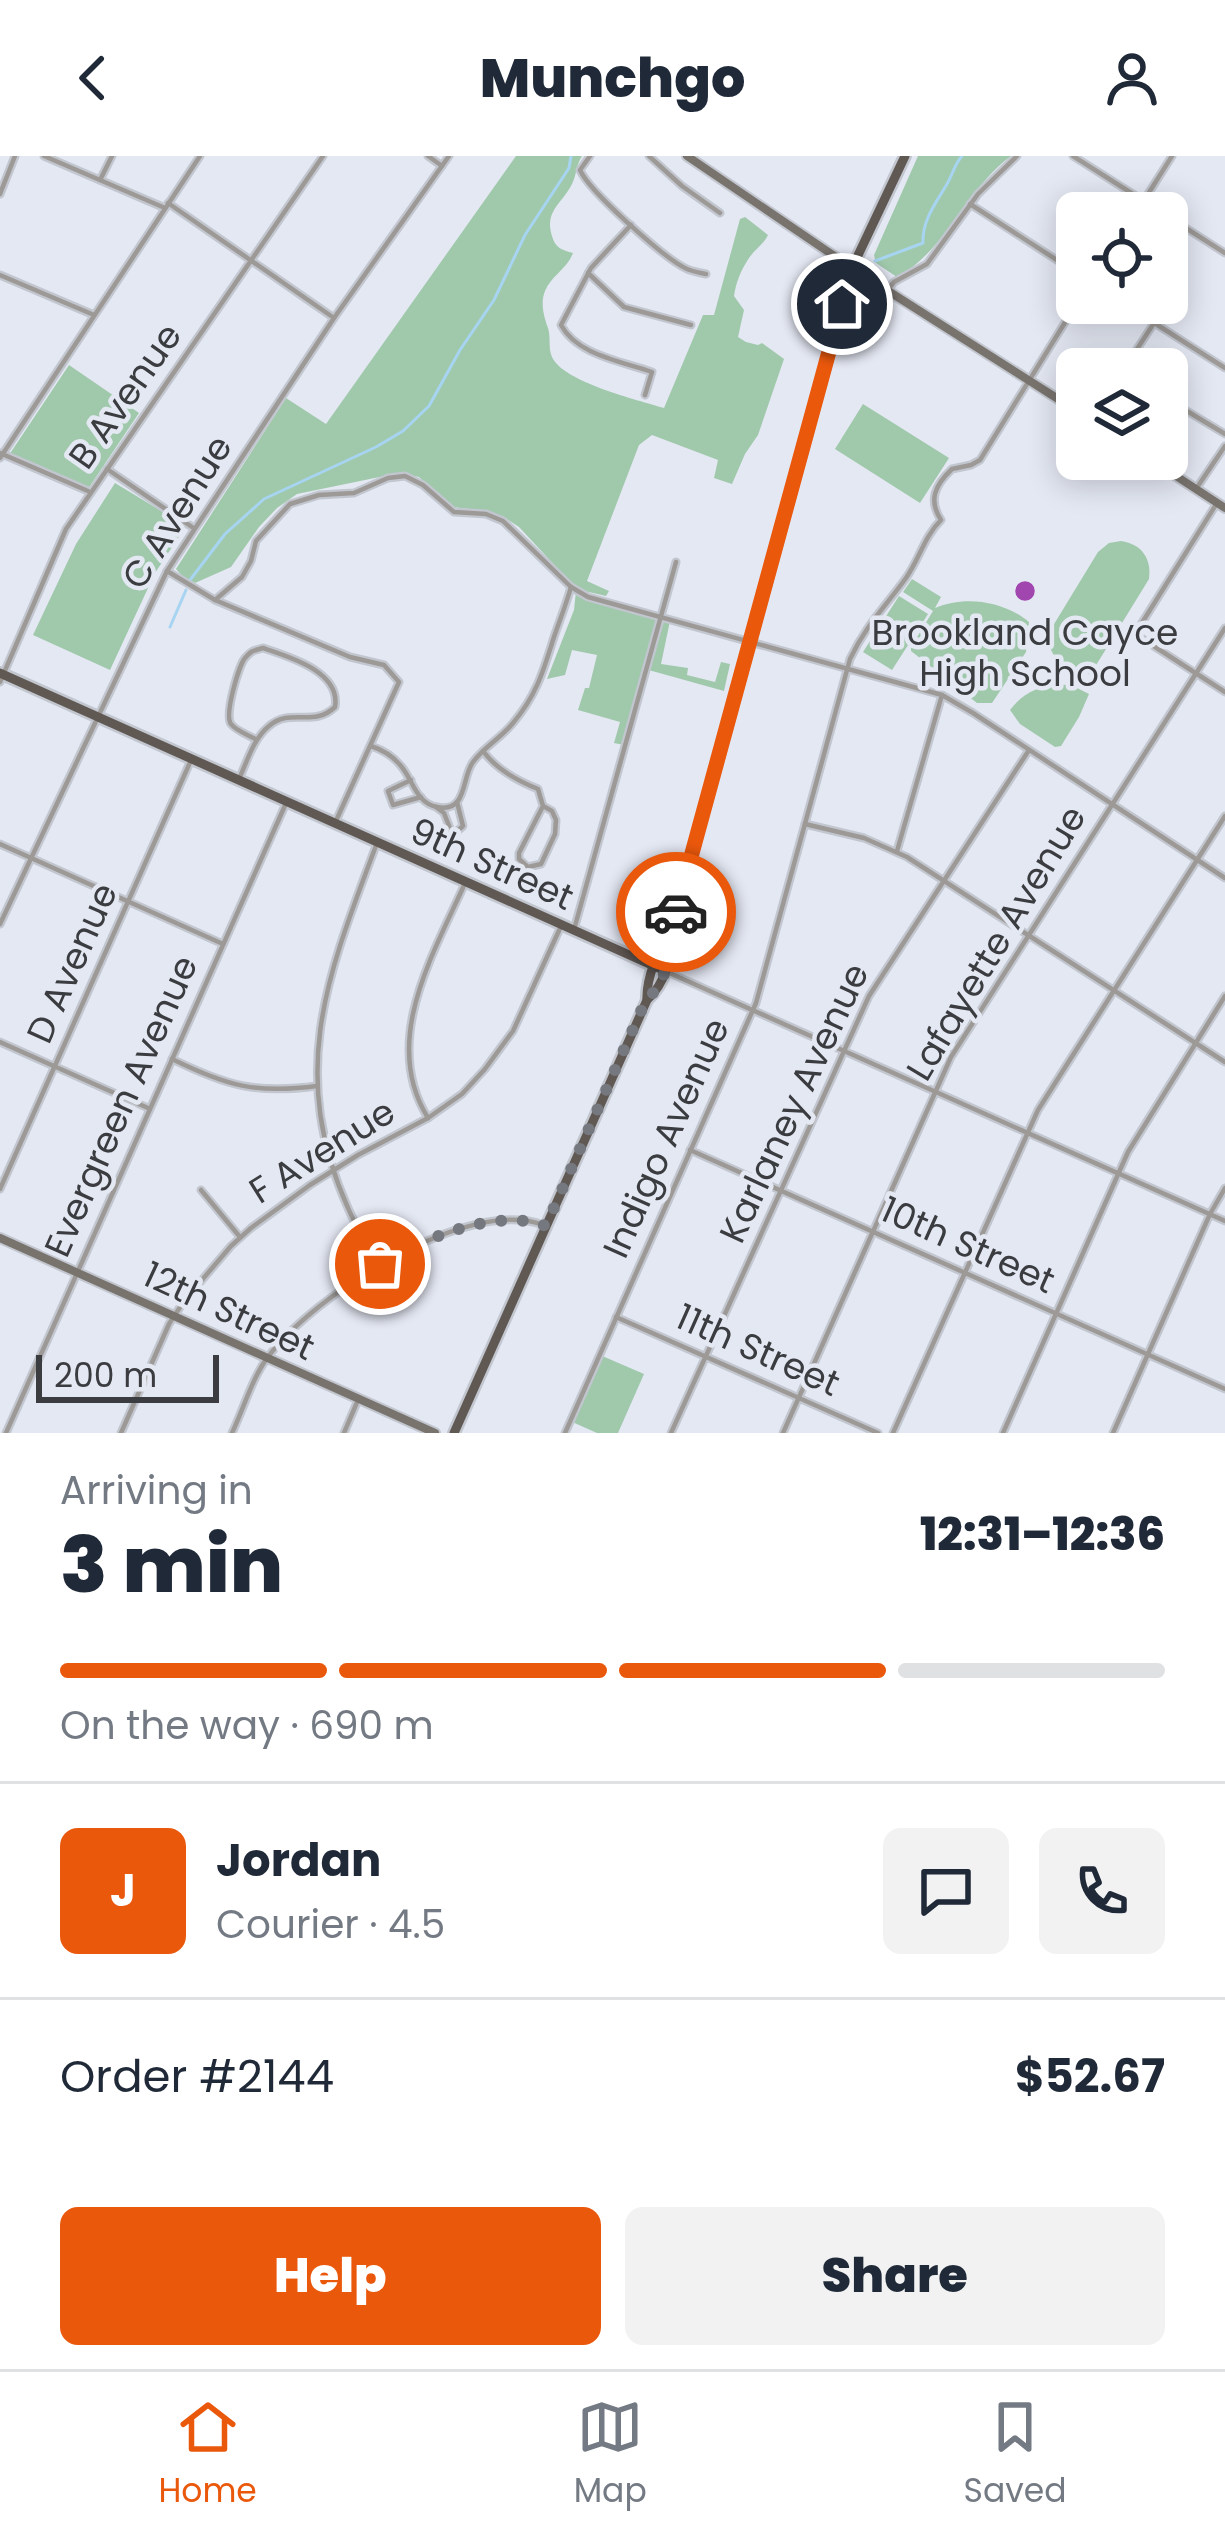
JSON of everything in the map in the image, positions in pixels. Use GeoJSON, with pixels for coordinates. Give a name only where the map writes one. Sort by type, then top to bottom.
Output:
{"type":"FeatureCollection","features":[{"type":"Feature","properties":{"kind":"main road"},"geometry":{"type":"LineString","coordinates":[[687,156],[1056,398]]}},
{"type":"Feature","properties":{"kind":"main road"},"geometry":{"type":"LineString","coordinates":[[454,1433],[646,1000],[646,987],[660,969],[663,942],[671,931],[852,268],[905,156]]}},
{"type":"Feature","properties":{"kind":"main road"},"geometry":{"type":"LineString","coordinates":[[1182,480],[1221,506]]}},
{"type":"Feature","properties":{"kind":"main road","name":"9th Street"},"geometry":{"type":"LineString","coordinates":[[1,677],[660,969]]}},
{"type":"Feature","properties":{"kind":"main road","name":"12th Street"},"geometry":{"type":"LineString","coordinates":[[0,1238],[434,1433]]}},
{"type":"Feature","properties":{"kind":"street"},"geometry":{"type":"LineString","coordinates":[[0,194],[15,156]]}},
{"type":"Feature","properties":{"kind":"street"},"geometry":{"type":"LineString","coordinates":[[44,156],[166,206],[334,318]]}},
{"type":"Feature","properties":{"kind":"street"},"geometry":{"type":"LineString","coordinates":[[100,180],[112,156]]}},
{"type":"Feature","properties":{"kind":"street"},"geometry":{"type":"LineString","coordinates":[[91,492],[1,455],[200,156]]}},
{"type":"Feature","properties":{"kind":"street","name":"B Avenue"},"geometry":{"type":"LineString","coordinates":[[1,677],[66,529],[323,156]]}},
{"type":"Feature","properties":{"kind":"street"},"geometry":{"type":"LineString","coordinates":[[428,156],[442,166]]}},
{"type":"Feature","properties":{"kind":"street","name":"C Avenue"},"geometry":{"type":"LineString","coordinates":[[0,924],[166,571],[334,318],[449,156]]}},
{"type":"Feature","properties":{"kind":"street"},"geometry":{"type":"LineString","coordinates":[[590,156],[581,176],[679,265],[706,274]]}},
{"type":"Feature","properties":{"kind":"street"},"geometry":{"type":"LineString","coordinates":[[649,156],[720,213]]}},
{"type":"Feature","properties":{"kind":"street"},"geometry":{"type":"LineString","coordinates":[[887,290],[927,264],[970,204],[1017,156]]}},
{"type":"Feature","properties":{"kind":"street"},"geometry":{"type":"LineString","coordinates":[[1072,156],[1130,192]]}},
{"type":"Feature","properties":{"kind":"street"},"geometry":{"type":"LineString","coordinates":[[1150,192],[1172,156]]}},
{"type":"Feature","properties":{"kind":"street"},"geometry":{"type":"LineString","coordinates":[[970,204],[1056,259]]}},
{"type":"Feature","properties":{"kind":"street"},"geometry":{"type":"LineString","coordinates":[[631,225],[588,273],[562,320],[564,333],[582,348],[652,372],[645,395]]}},
{"type":"Feature","properties":{"kind":"street"},"geometry":{"type":"LineString","coordinates":[[1188,229],[1225,253]]}},
{"type":"Feature","properties":{"kind":"street"},"geometry":{"type":"LineString","coordinates":[[588,273],[619,304],[691,325]]}},
{"type":"Feature","properties":{"kind":"street"},"geometry":{"type":"LineString","coordinates":[[0,274],[96,315]]}},
{"type":"Feature","properties":{"kind":"street","name":"Indigo Avenue"},"geometry":{"type":"LineString","coordinates":[[565,1433],[752,1010],[847,667],[868,625],[907,576],[924,539],[941,520],[934,492],[952,469],[980,460],[1064,324]]}},
{"type":"Feature","properties":{"kind":"street"},"geometry":{"type":"LineString","coordinates":[[1156,324],[1225,368]]}},
{"type":"Feature","properties":{"kind":"street"},"geometry":{"type":"LineString","coordinates":[[1188,412],[1225,434]]}},
{"type":"Feature","properties":{"kind":"street"},"geometry":{"type":"LineString","coordinates":[[1196,489],[1225,446]]}},
{"type":"Feature","properties":{"kind":"street"},"geometry":{"type":"LineString","coordinates":[[107,469],[193,528]]}},
{"type":"Feature","properties":{"kind":"street"},"geometry":{"type":"LineString","coordinates":[[215,600],[242,577],[256,541],[290,504],[319,495],[354,493],[405,476],[423,484],[454,512],[487,514],[502,521],[571,587],[588,597],[942,695],[1225,878]]}},
{"type":"Feature","properties":{"kind":"street"},"geometry":{"type":"LineString","coordinates":[[1221,506],[1135,634],[1225,692]]}},
{"type":"Feature","properties":{"kind":"street"},"geometry":{"type":"LineString","coordinates":[[574,930],[676,562]]}},
{"type":"Feature","properties":{"kind":"street"},"geometry":{"type":"LineString","coordinates":[[166,571],[215,600],[350,657],[389,668],[399,682],[335,823]]}},
{"type":"Feature","properties":{"kind":"street"},"geometry":{"type":"LineString","coordinates":[[436,807],[457,802],[467,772],[512,725],[544,674],[571,587]]}},
{"type":"Feature","properties":{"kind":"street","name":"Lafayette Avenue"},"geometry":{"type":"LineString","coordinates":[[783,1433],[951,1058],[1225,628]]}},
{"type":"Feature","properties":{"kind":"street"},"geometry":{"type":"LineString","coordinates":[[239,779],[257,740],[275,721],[328,714],[337,698],[327,679],[263,648],[253,651],[238,668],[227,714],[234,727],[257,740]]}},
{"type":"Feature","properties":{"kind":"street"},"geometry":{"type":"LineString","coordinates":[[896,852],[942,695]]}},
{"type":"Feature","properties":{"kind":"street"},"geometry":{"type":"LineString","coordinates":[[370,746],[393,758],[455,832],[463,826],[457,802]]}},
{"type":"Feature","properties":{"kind":"street","name":"Karlaney Avenue"},"geometry":{"type":"LineString","coordinates":[[671,1433],[876,984],[1029,750]]}},
{"type":"Feature","properties":{"kind":"street"},"geometry":{"type":"LineString","coordinates":[[483,751],[505,772],[538,789],[556,820],[541,864],[528,867],[520,854],[544,806]]}},
{"type":"Feature","properties":{"kind":"street","name":"D Avenue"},"geometry":{"type":"LineString","coordinates":[[0,1189],[192,758]]}},
{"type":"Feature","properties":{"kind":"street"},"geometry":{"type":"LineString","coordinates":[[411,780],[388,791],[388,799],[400,805],[421,797]]}},
{"type":"Feature","properties":{"kind":"street","name":"Evergreen Avenue"},"geometry":{"type":"LineString","coordinates":[[5,1433],[287,801]]}},
{"type":"Feature","properties":{"kind":"street"},"geometry":{"type":"LineString","coordinates":[[893,1433],[1050,1089],[1225,816]]}},
{"type":"Feature","properties":{"kind":"street"},"geometry":{"type":"LineString","coordinates":[[805,824],[864,838],[896,852],[1225,1063]]}},
{"type":"Feature","properties":{"kind":"street"},"geometry":{"type":"LineString","coordinates":[[376,843],[330,973],[320,1022],[316,1085],[324,1142],[334,1170],[352,1216],[380,1264]]}},
{"type":"Feature","properties":{"kind":"street"},"geometry":{"type":"LineString","coordinates":[[0,844],[223,944]]}},
{"type":"Feature","properties":{"kind":"street"},"geometry":{"type":"LineString","coordinates":[[428,1118],[409,1067],[414,1005],[466,881]]}},
{"type":"Feature","properties":{"kind":"street","name":"F Avenue"},"geometry":{"type":"LineString","coordinates":[[121,1433],[174,1316],[193,1290],[240,1237],[334,1170],[462,1094],[507,1041],[562,925]]}},
{"type":"Feature","properties":{"kind":"street","name":"9th Street"},"geometry":{"type":"LineString","coordinates":[[660,969],[1225,1221]]}},
{"type":"Feature","properties":{"kind":"street"},"geometry":{"type":"LineString","coordinates":[[1003,1433],[1128,1151],[1225,996]]}},
{"type":"Feature","properties":{"kind":"street"},"geometry":{"type":"LineString","coordinates":[[0,1042],[149,1109]]}},
{"type":"Feature","properties":{"kind":"street"},"geometry":{"type":"LineString","coordinates":[[172,1059],[245,1088],[316,1085]]}},
{"type":"Feature","properties":{"kind":"street","name":"10th Street"},"geometry":{"type":"LineString","coordinates":[[690,1150],[1225,1389]]}},
{"type":"Feature","properties":{"kind":"street"},"geometry":{"type":"LineString","coordinates":[[1113,1433],[1225,1188]]}},
{"type":"Feature","properties":{"kind":"street"},"geometry":{"type":"LineString","coordinates":[[201,1190],[240,1237]]}},
{"type":"Feature","properties":{"kind":"street"},"geometry":{"type":"LineString","coordinates":[[232,1433],[266,1359],[316,1310],[380,1264],[475,1225],[535,1221],[546,1226]]}},
{"type":"Feature","properties":{"kind":"street","name":"11th Street"},"geometry":{"type":"LineString","coordinates":[[616,1317],[878,1433]]}},
{"type":"Feature","properties":{"kind":"street"},"geometry":{"type":"LineString","coordinates":[[344,1433],[358,1400]]}},
{"type":"Feature","properties":{"kind":"green space"},"geometry":{"type":"Polygon","coordinates":[[[516,156],[582,156],[550,220],[555,243],[573,253],[548,286],[543,310],[551,354],[559,366],[620,395],[664,408],[703,315],[714,315],[740,219],[745,217],[768,235],[746,263],[736,286],[734,296],[744,310],[738,337],[762,343],[784,359],[758,435],[732,484],[714,478],[718,460],[652,435],[639,445],[587,581],[609,591],[606,596],[572,584],[504,517],[452,507],[419,477],[399,473],[297,494],[259,527],[231,567],[195,583],[183,577],[176,569],[286,398],[326,424],[516,156]]]}},
{"type":"Feature","properties":{"kind":"green space"},"geometry":{"type":"Polygon","coordinates":[[[918,156],[1011,156],[981,185],[929,252],[897,277],[876,263],[874,255],[918,156]]]}},
{"type":"Feature","properties":{"kind":"green space"},"geometry":{"type":"Polygon","coordinates":[[[69,365],[139,413],[88,489],[9,455],[69,365]]]}},
{"type":"Feature","properties":{"kind":"green space"},"geometry":{"type":"Polygon","coordinates":[[[863,404],[949,458],[920,503],[835,449],[863,404]]]}},
{"type":"Feature","properties":{"kind":"green space"},"geometry":{"type":"Polygon","coordinates":[[[115,483],[186,526],[155,573],[110,670],[33,635],[76,544],[115,483]]]}},
{"type":"Feature","properties":{"kind":"green space"},"geometry":{"type":"Polygon","coordinates":[[[1121,541],[1144,554],[1149,579],[1090,675],[1088,666],[1059,661],[1048,634],[1098,552],[1121,541]]]}},
{"type":"Feature","properties":{"kind":"green space"},"geometry":{"type":"Polygon","coordinates":[[[912,579],[941,597],[935,608],[984,602],[1029,622],[1026,652],[992,703],[977,703],[911,651],[933,611],[903,592],[912,579]]]}},
{"type":"Feature","properties":{"kind":"green space"},"geometry":{"type":"Polygon","coordinates":[[[576,591],[670,621],[661,664],[688,668],[687,675],[715,682],[721,662],[730,664],[724,691],[645,669],[624,745],[614,743],[620,722],[578,710],[597,655],[572,650],[565,675],[547,679],[574,610],[576,591]]]}},
{"type":"Feature","properties":{"kind":"green space"},"geometry":{"type":"Polygon","coordinates":[[[899,596],[928,614],[892,670],[863,652],[899,596]]]}},
{"type":"Feature","properties":{"kind":"green space"},"geometry":{"type":"Polygon","coordinates":[[[1060,684],[1089,694],[1061,746],[1055,747],[1020,724],[1010,710],[1032,691],[1060,684]]]}},
{"type":"Feature","properties":{"kind":"green space"},"geometry":{"type":"Polygon","coordinates":[[[600,1355],[644,1374],[618,1433],[597,1433],[570,1421],[600,1355]]]}},
{"type":"Feature","properties":{"kind":"waterway"},"geometry":{"type":"LineString","coordinates":[[190,580],[225,534],[264,499],[376,447],[403,431],[429,406],[494,300],[525,235],[569,168],[571,156]]}},
{"type":"Feature","properties":{"kind":"waterway"},"geometry":{"type":"LineString","coordinates":[[875,261],[923,243],[927,219],[962,156]]}},
{"type":"Feature","properties":{"kind":"waterway"},"geometry":{"type":"LineString","coordinates":[[170,627],[186,590]]}},
{"type":"Feature","properties":{"kind":"way so far"},"geometry":{"type":"LineString","coordinates":[[380,1264],[475,1225],[535,1221],[546,1226],[646,1000],[662,979],[673,945],[676,912]]}},
{"type":"Feature","properties":{"kind":"place","name":"Brookland Cayce High School"},"geometry":{"type":"Point","coordinates":[1025,591]}},
{"type":"Feature","properties":{"kind":"route"},"geometry":{"type":"LineString","coordinates":[[676,912],[842,304]]}}]}
